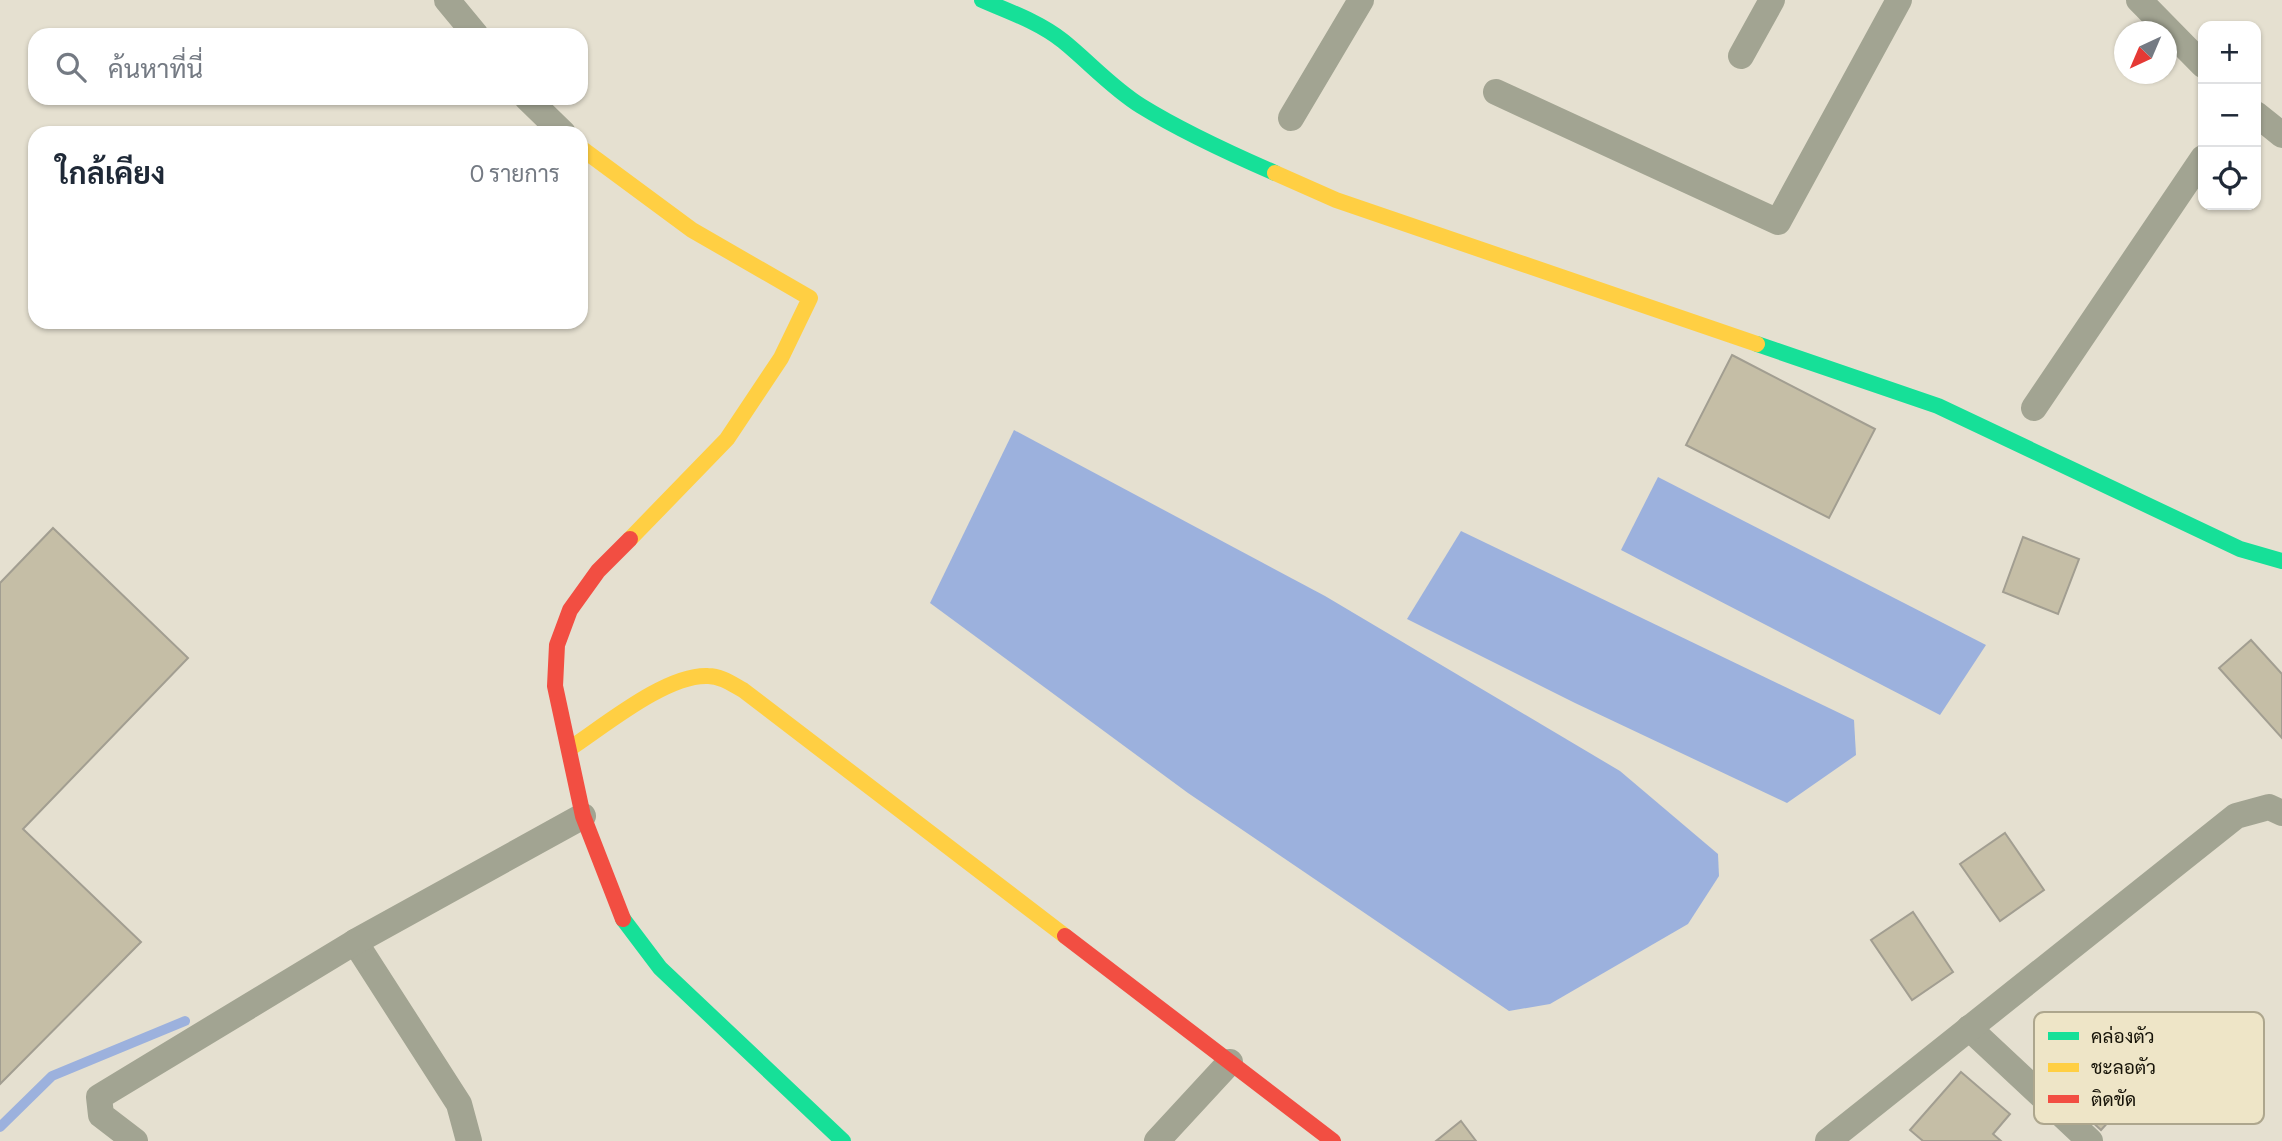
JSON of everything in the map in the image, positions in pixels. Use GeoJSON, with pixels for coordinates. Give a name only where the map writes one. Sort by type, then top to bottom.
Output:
{"type":"FeatureCollection","features":[{"type":"Feature","properties":{"kind":"street"},"geometry":{"type":"LineString","coordinates":[[982,0],[1036,23],[1062,40],[1111,85],[1141,106],[1209,144],[1336,200],[1938,407],[2240,550],[2282,561]]}},
{"type":"Feature","properties":{"kind":"street"},"geometry":{"type":"LineString","coordinates":[[1291,118],[1361,0]]}},
{"type":"Feature","properties":{"kind":"street"},"geometry":{"type":"LineString","coordinates":[[1741,56],[1772,0]]}},
{"type":"Feature","properties":{"kind":"street"},"geometry":{"type":"LineString","coordinates":[[1496,92],[1778,222],[1899,0]]}},
{"type":"Feature","properties":{"kind":"street"},"geometry":{"type":"LineString","coordinates":[[2139,0],[2198,60]]}},
{"type":"Feature","properties":{"kind":"street"},"geometry":{"type":"LineString","coordinates":[[534,105],[556,126]]}},
{"type":"Feature","properties":{"kind":"street"},"geometry":{"type":"LineString","coordinates":[[2261,118],[2282,135]]}},
{"type":"Feature","properties":{"kind":"street"},"geometry":{"type":"LineString","coordinates":[[588,153],[692,230],[810,298],[782,358],[727,439],[598,570],[570,610],[557,645],[555,686],[583,816],[624,920],[660,968],[844,1141]]}},
{"type":"Feature","properties":{"kind":"street"},"geometry":{"type":"LineString","coordinates":[[2034,408],[2198,165]]}},
{"type":"Feature","properties":{"kind":"street"},"geometry":{"type":"LineString","coordinates":[[569,749],[658,692],[702,676],[721,679],[743,690],[1333,1141]]}},
{"type":"Feature","properties":{"kind":"street"},"geometry":{"type":"LineString","coordinates":[[1828,1141],[2236,816],[2269,807],[2282,813]]}},
{"type":"Feature","properties":{"kind":"street"},"geometry":{"type":"LineString","coordinates":[[135,1141],[100,1115],[99,1097],[355,942],[583,816]]}},
{"type":"Feature","properties":{"kind":"street"},"geometry":{"type":"LineString","coordinates":[[355,942],[459,1104],[469,1141]]}},
{"type":"Feature","properties":{"kind":"street"},"geometry":{"type":"LineString","coordinates":[[1969,1028],[2034,1089]]}},
{"type":"Feature","properties":{"kind":"street"},"geometry":{"type":"LineString","coordinates":[[1157,1141],[1230,1062]]}},
{"type":"Feature","properties":{"kind":"street"},"geometry":{"type":"LineString","coordinates":[[2072,1124],[2090,1141]]}},
{"type":"Feature","properties":{"kind":"water"},"geometry":{"type":"Polygon","coordinates":[[[1014,430],[1325,596],[1620,771],[1718,854],[1719,876],[1688,924],[1550,1004],[1509,1011],[1188,793],[930,603],[1014,430]]]}},
{"type":"Feature","properties":{"kind":"water"},"geometry":{"type":"Polygon","coordinates":[[[1658,477],[1986,645],[1940,715],[1621,550],[1658,477]]]}},
{"type":"Feature","properties":{"kind":"water"},"geometry":{"type":"Polygon","coordinates":[[[1461,531],[1854,720],[1856,755],[1787,803],[1575,703],[1407,619],[1461,531]]]}},
{"type":"Feature","properties":{"kind":"building"},"geometry":{"type":"Polygon","coordinates":[[[1732,355],[1875,429],[1829,518],[1686,445],[1732,355]]]}},
{"type":"Feature","properties":{"kind":"building"},"geometry":{"type":"Polygon","coordinates":[[[53,528],[188,658],[23,829],[141,942],[0,1084],[0,583],[53,528]]]}},
{"type":"Feature","properties":{"kind":"building"},"geometry":{"type":"Polygon","coordinates":[[[2023,537],[2079,559],[2058,614],[2003,592],[2023,537]]]}},
{"type":"Feature","properties":{"kind":"building"},"geometry":{"type":"Polygon","coordinates":[[[2251,640],[2282,674],[2282,738],[2219,668],[2251,640]]]}},
{"type":"Feature","properties":{"kind":"building"},"geometry":{"type":"Polygon","coordinates":[[[2005,833],[2044,890],[2000,921],[1960,864],[2005,833]]]}},
{"type":"Feature","properties":{"kind":"building"},"geometry":{"type":"Polygon","coordinates":[[[1913,912],[1953,972],[1912,1000],[1871,940],[1913,912]]]}},
{"type":"Feature","properties":{"kind":"building"},"geometry":{"type":"Polygon","coordinates":[[[1961,1072],[2010,1114],[1993,1134],[2001,1141],[1923,1141],[1910,1130],[1961,1072]]]}},
{"type":"Feature","properties":{"kind":"building"},"geometry":{"type":"Polygon","coordinates":[[[1461,1121],[1476,1141],[1436,1141],[1461,1121]]]}},
{"type":"Feature","properties":{"kind":"building"},"geometry":{"type":"Polygon","coordinates":[[[2094,1124],[2106,1124],[2101,1130],[2094,1124]]]}},
{"type":"Feature","properties":{"kind":"waterway"},"geometry":{"type":"LineString","coordinates":[[0,1127],[52,1076],[185,1021]]}},
{"type":"Feature","properties":{"kind":"traffic: fast"},"geometry":{"type":"LineString","coordinates":[[982,0],[1054,34],[1120,91],[1157,116],[1275,173]]}},
{"type":"Feature","properties":{"kind":"traffic: fast"},"geometry":{"type":"LineString","coordinates":[[1757,344],[1938,406],[2240,549],[2282,561]]}},
{"type":"Feature","properties":{"kind":"traffic: fast"},"geometry":{"type":"LineString","coordinates":[[623,919],[660,968],[843,1141]]}},
{"type":"Feature","properties":{"kind":"traffic: slow"},"geometry":{"type":"LineString","coordinates":[[588,153],[692,230],[810,298],[781,358],[727,439],[630,539]]}},
{"type":"Feature","properties":{"kind":"traffic: slow"},"geometry":{"type":"LineString","coordinates":[[1275,173],[1336,200],[1757,344]]}},
{"type":"Feature","properties":{"kind":"traffic: slow"},"geometry":{"type":"LineString","coordinates":[[569,749],[673,683],[708,676],[722,679],[743,690],[1065,936]]}},
{"type":"Feature","properties":{"kind":"traffic: jam"},"geometry":{"type":"LineString","coordinates":[[623,919],[583,816],[555,686],[557,645],[570,610],[598,571],[630,539]]}},
{"type":"Feature","properties":{"kind":"traffic: jam"},"geometry":{"type":"LineString","coordinates":[[1065,936],[1333,1141]]}}]}
